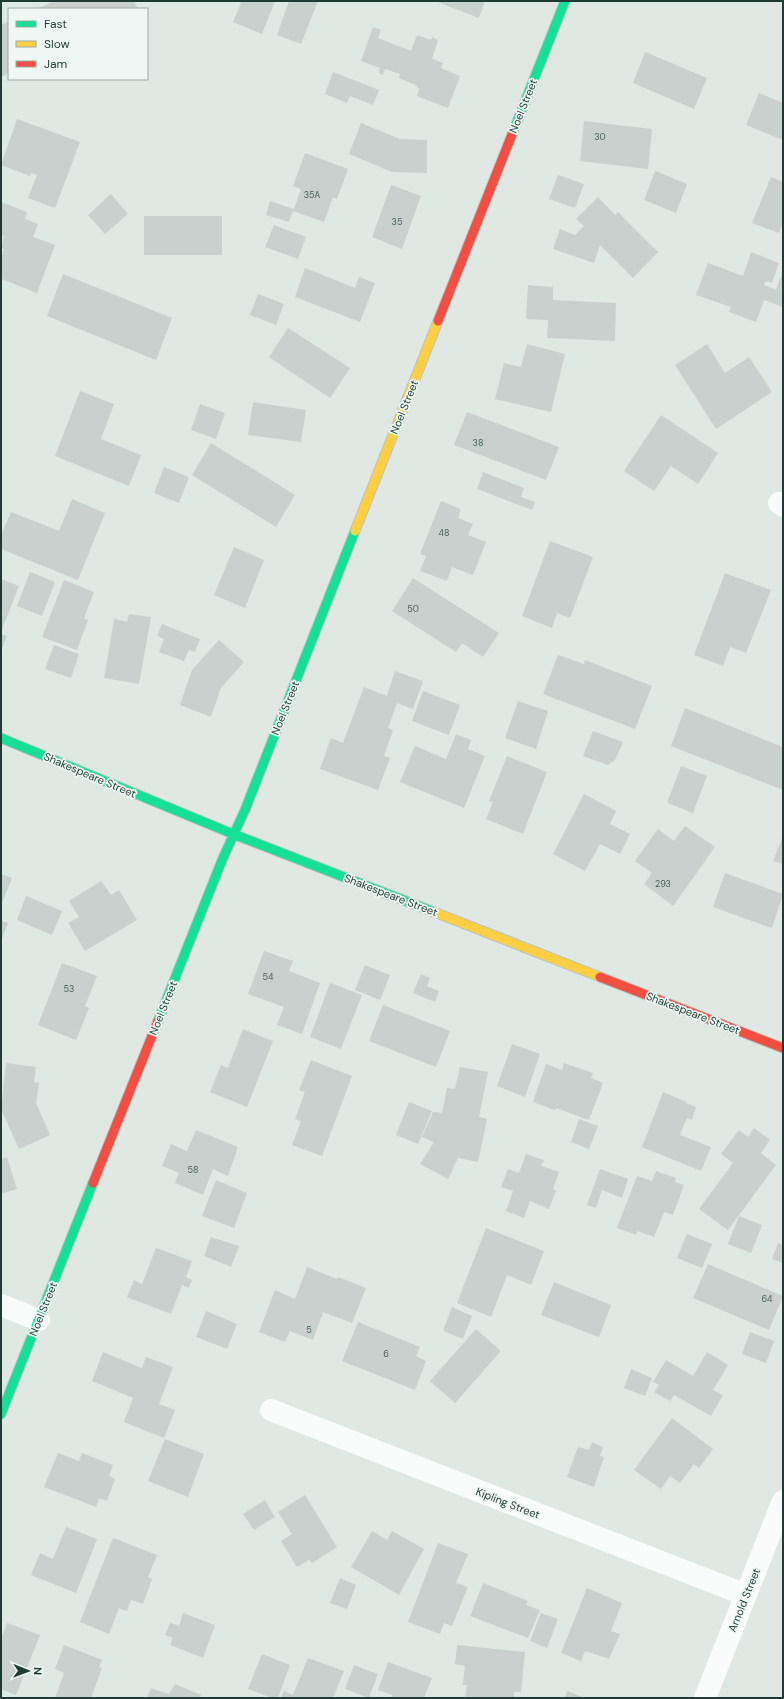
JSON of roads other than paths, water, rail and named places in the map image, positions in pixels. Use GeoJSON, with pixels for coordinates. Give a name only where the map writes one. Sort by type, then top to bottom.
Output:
{"type":"FeatureCollection","features":[{"type":"Feature","properties":{"kind":"street","name":"Noel Street"},"geometry":{"type":"LineString","coordinates":[[1,1414],[233,834],[245,810],[565,1]]}},
{"type":"Feature","properties":{"kind":"street","name":"Shakespeare Street"},"geometry":{"type":"LineString","coordinates":[[1,738],[233,834],[783,1048]]}},
{"type":"Feature","properties":{"kind":"street"},"geometry":{"type":"LineString","coordinates":[[1,1305],[39,1320]]}},
{"type":"Feature","properties":{"kind":"street","name":"Kipling Street"},"geometry":{"type":"LineString","coordinates":[[270,1410],[746,1595]]}},
{"type":"Feature","properties":{"kind":"street","name":"Arnold Street"},"geometry":{"type":"LineString","coordinates":[[705,1698],[783,1501]]}}]}
